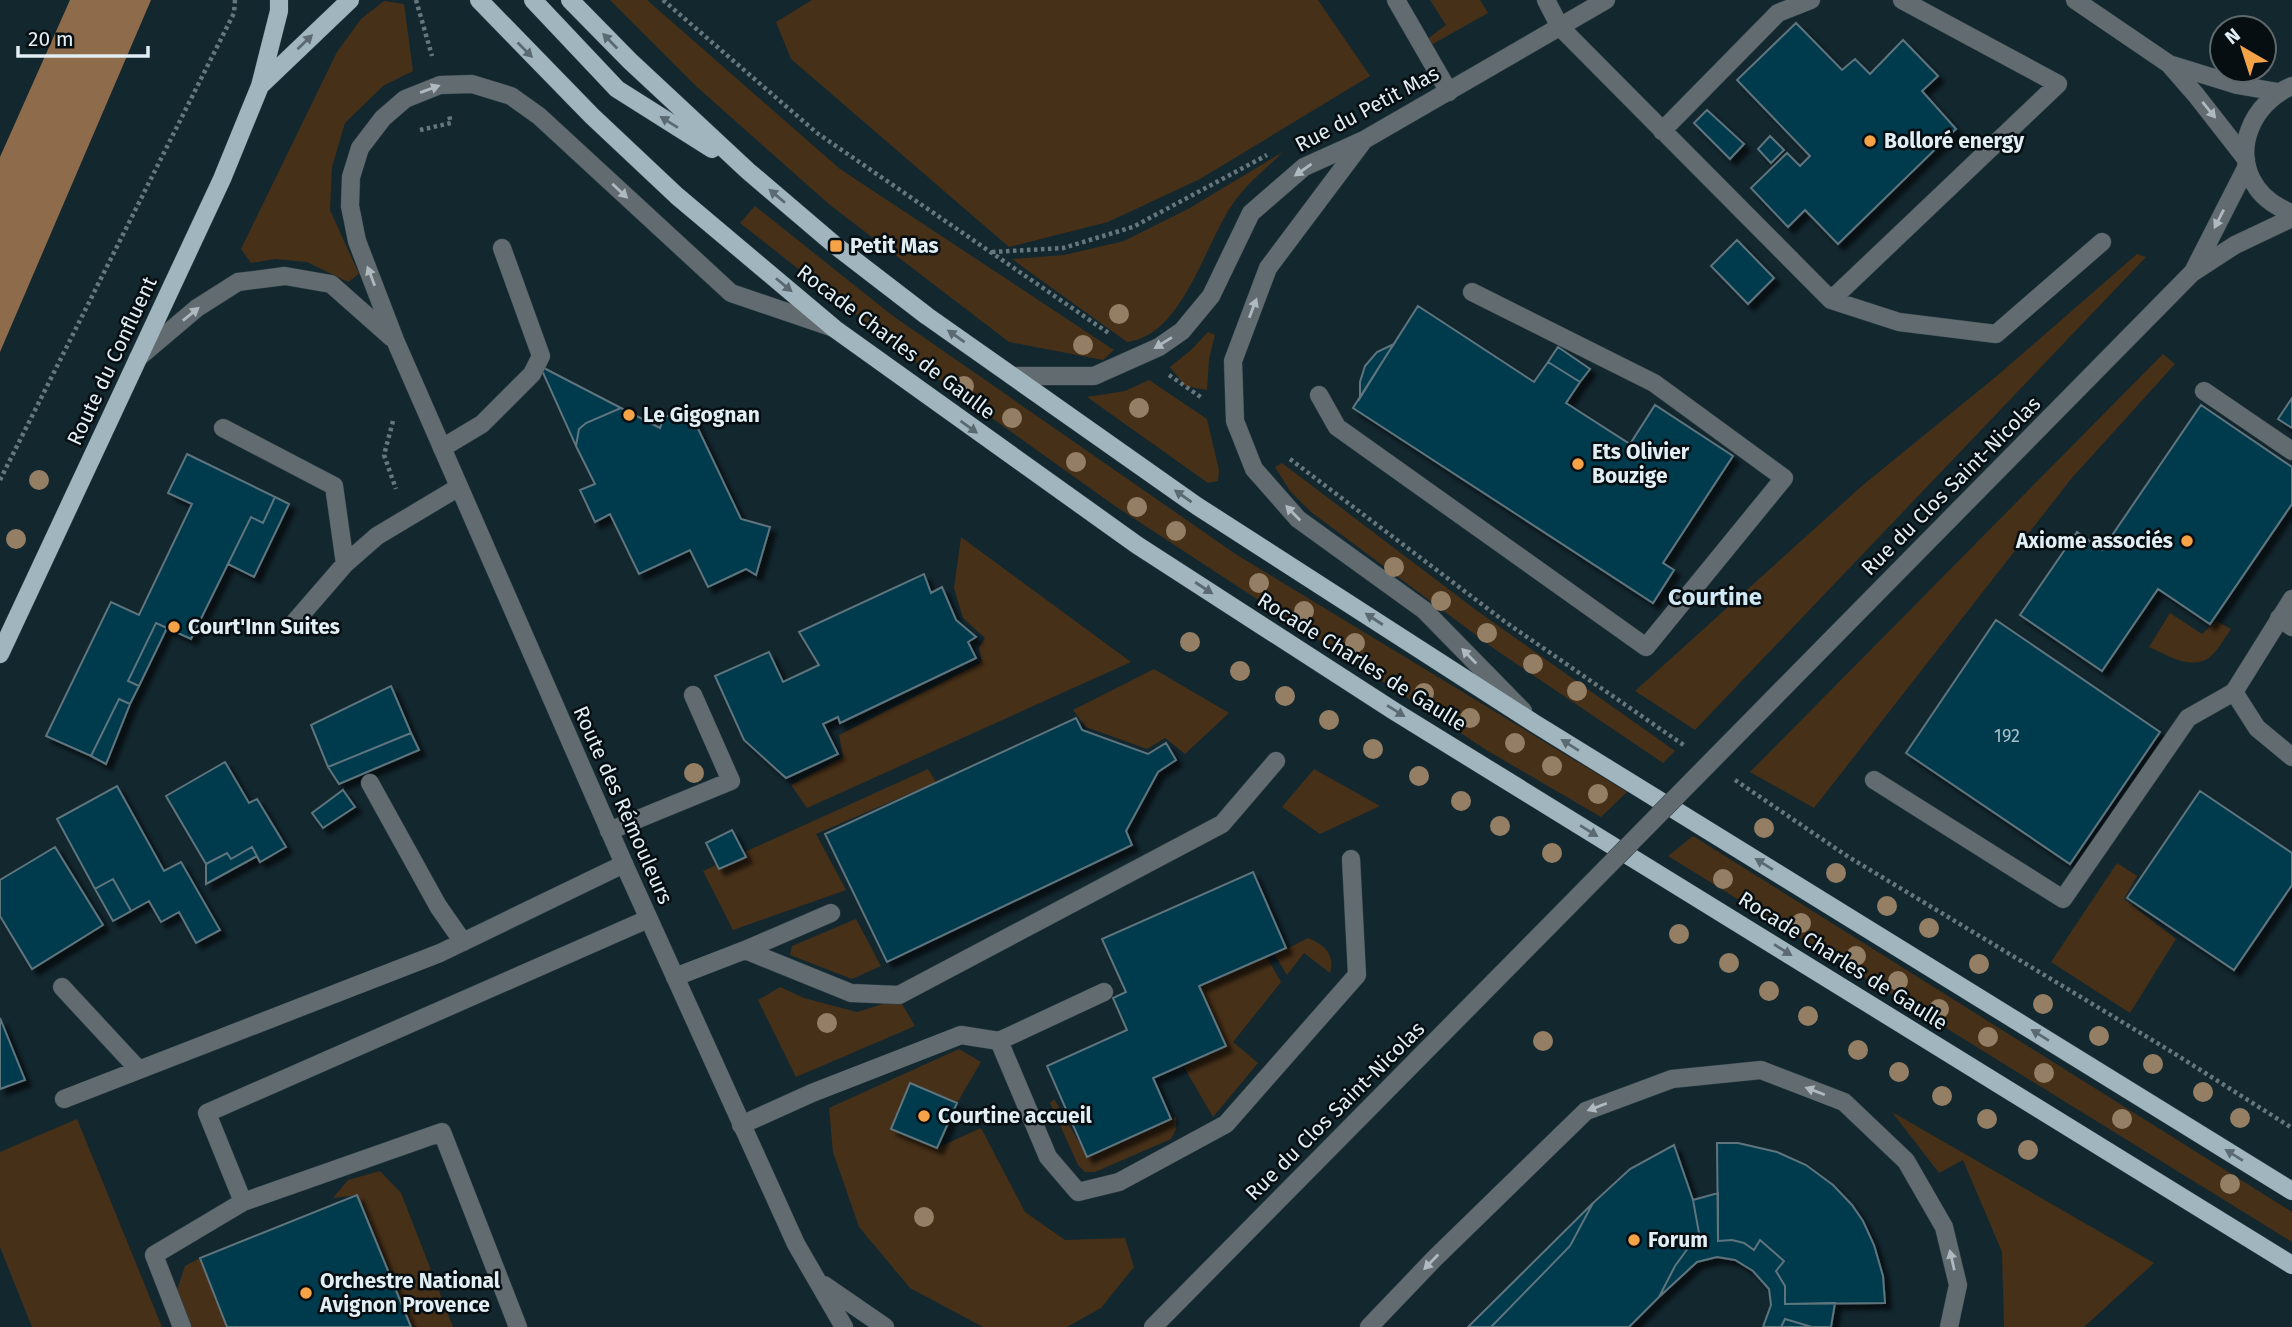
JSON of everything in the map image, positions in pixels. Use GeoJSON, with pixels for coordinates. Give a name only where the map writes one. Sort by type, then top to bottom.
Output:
{"type":"FeatureCollection","features":[{"type":"Feature","properties":{"kind":"main road"},"geometry":{"type":"LineString","coordinates":[[260,86],[351,0]]}},
{"type":"Feature","properties":{"kind":"main road","name":"Rocade Charles de Gaulle"},"geometry":{"type":"LineString","coordinates":[[479,0],[592,116],[677,196],[835,329],[1137,545],[1394,711],[2292,1265]]}},
{"type":"Feature","properties":{"kind":"main road"},"geometry":{"type":"LineString","coordinates":[[533,0],[617,89],[748,171]]}},
{"type":"Feature","properties":{"kind":"main road","name":"Rocade Charles de Gaulle"},"geometry":{"type":"LineString","coordinates":[[570,0],[630,61],[748,171],[836,246],[927,316],[1197,506],[1534,723],[2292,1191]]}},
{"type":"Feature","properties":{"kind":"main road","name":"Route du Confluent"},"geometry":{"type":"LineString","coordinates":[[0,654],[222,179],[260,86],[282,4]]}},
{"type":"Feature","properties":{"kind":"street"},"geometry":{"type":"LineString","coordinates":[[1396,0],[1449,92]]}},
{"type":"Feature","properties":{"kind":"street"},"geometry":{"type":"LineString","coordinates":[[1546,0],[1560,27],[1831,300],[1899,322],[1996,334],[2102,242]]}},
{"type":"Feature","properties":{"kind":"street","name":"Rue du Petit Mas"},"geometry":{"type":"LineString","coordinates":[[1012,376],[1094,376],[1159,347],[1182,331],[1211,296],[1251,214],[1304,167],[1364,140],[1606,0]]}},
{"type":"Feature","properties":{"kind":"street"},"geometry":{"type":"LineString","coordinates":[[1662,131],[1778,13],[1811,0]]}},
{"type":"Feature","properties":{"kind":"street"},"geometry":{"type":"LineString","coordinates":[[1831,300],[2058,85],[1902,0]]}},
{"type":"Feature","properties":{"kind":"street"},"geometry":{"type":"LineString","coordinates":[[2075,0],[2169,64],[2211,113],[2247,163],[2257,188],[2274,205],[2292,216]]}},
{"type":"Feature","properties":{"kind":"street"},"geometry":{"type":"LineString","coordinates":[[2169,64],[2238,85],[2285,89]]}},
{"type":"Feature","properties":{"kind":"street","name":"Route des Rémouleurs"},"geometry":{"type":"LineString","coordinates":[[835,329],[731,293],[539,116],[511,96],[472,84],[440,85],[405,99],[383,118],[360,148],[351,177],[350,206],[357,241],[395,340],[609,831],[741,1125],[796,1244],[844,1327]]}},
{"type":"Feature","properties":{"kind":"street","name":"Rue du Clos Saint-Nicolas"},"geometry":{"type":"LineString","coordinates":[[2192,273],[2247,163],[2246,139],[2252,121],[2263,105],[2285,89]]}},
{"type":"Feature","properties":{"kind":"street"},"geometry":{"type":"LineString","coordinates":[[1364,140],[1268,268],[1233,361],[1235,421],[1254,469],[1297,519],[1424,610],[1534,723]]}},
{"type":"Feature","properties":{"kind":"street","name":"Rue du Clos Saint-Nicolas"},"geometry":{"type":"LineString","coordinates":[[1153,1327],[2192,273],[2235,245],[2292,216]]}},
{"type":"Feature","properties":{"kind":"street"},"geometry":{"type":"LineString","coordinates":[[442,448],[482,424],[532,374],[541,356],[502,248]]}},
{"type":"Feature","properties":{"kind":"street"},"geometry":{"type":"LineString","coordinates":[[138,358],[197,309],[238,282],[285,276],[331,284],[395,340]]}},
{"type":"Feature","properties":{"kind":"street"},"geometry":{"type":"LineString","coordinates":[[1319,395],[1337,427],[1646,647],[1784,478],[1654,383],[1472,292]]}},
{"type":"Feature","properties":{"kind":"street"},"geometry":{"type":"LineString","coordinates":[[2204,391],[2292,451]]}},
{"type":"Feature","properties":{"kind":"street"},"geometry":{"type":"LineString","coordinates":[[223,428],[334,486],[345,564]]}},
{"type":"Feature","properties":{"kind":"street"},"geometry":{"type":"LineString","coordinates":[[293,624],[345,564],[377,536],[459,487]]}},
{"type":"Feature","properties":{"kind":"street"},"geometry":{"type":"LineString","coordinates":[[1874,780],[2063,900],[2188,718],[2234,692],[2286,623],[2292,600]]}},
{"type":"Feature","properties":{"kind":"street"},"geometry":{"type":"LineString","coordinates":[[2234,692],[2257,728],[2292,757]]}},
{"type":"Feature","properties":{"kind":"street"},"geometry":{"type":"LineString","coordinates":[[609,831],[731,781],[694,695]]}},
{"type":"Feature","properties":{"kind":"street"},"geometry":{"type":"LineString","coordinates":[[745,950],[851,993],[899,995],[1222,824],[1276,761]]}},
{"type":"Feature","properties":{"kind":"street"},"geometry":{"type":"LineString","coordinates":[[370,783],[438,906],[463,942]]}},
{"type":"Feature","properties":{"kind":"street"},"geometry":{"type":"LineString","coordinates":[[999,1041],[1048,1157],[1070,1184],[1078,1192],[1119,1182],[1226,1124],[1357,975],[1351,859]]}},
{"type":"Feature","properties":{"kind":"street"},"geometry":{"type":"LineString","coordinates":[[64,1099],[440,953],[624,864]]}},
{"type":"Feature","properties":{"kind":"street"},"geometry":{"type":"LineString","coordinates":[[675,977],[831,913]]}},
{"type":"Feature","properties":{"kind":"street"},"geometry":{"type":"LineString","coordinates":[[243,1202],[207,1113],[648,919]]}},
{"type":"Feature","properties":{"kind":"street"},"geometry":{"type":"LineString","coordinates":[[62,987],[139,1070]]}},
{"type":"Feature","properties":{"kind":"street"},"geometry":{"type":"LineString","coordinates":[[741,1125],[812,1093],[961,1035],[999,1041],[1104,992]]}},
{"type":"Feature","properties":{"kind":"street"},"geometry":{"type":"LineString","coordinates":[[1369,1327],[1435,1258],[1586,1111],[1672,1079],[1761,1070],[1844,1102],[1906,1161],[1944,1227],[1958,1285],[1949,1327]]}},
{"type":"Feature","properties":{"kind":"street"},"geometry":{"type":"LineString","coordinates":[[182,1327],[154,1255],[243,1202],[442,1132],[518,1327]]}},
{"type":"Feature","properties":{"kind":"street"},"geometry":{"type":"LineString","coordinates":[[820,1282],[885,1327]]}},
{"type":"Feature","properties":{"kind":"path"},"geometry":{"type":"LineString","coordinates":[[0,480],[234,13],[235,0]]}},
{"type":"Feature","properties":{"kind":"path"},"geometry":{"type":"LineString","coordinates":[[663,0],[817,133],[1235,421]]}},
{"type":"Feature","properties":{"kind":"path"},"geometry":{"type":"LineString","coordinates":[[990,252],[1063,248],[1133,227],[1272,152]]}},
{"type":"Feature","properties":{"kind":"path"},"geometry":{"type":"LineString","coordinates":[[1284,454],[1504,621],[1689,749]]}},
{"type":"Feature","properties":{"kind":"path"},"geometry":{"type":"LineString","coordinates":[[1734,779],[1847,856],[2172,1052],[2292,1128]]}},
{"type":"Feature","properties":{"kind":"shaded area"},"geometry":{"type":"Polygon","coordinates":[[[70,0],[151,0],[0,352],[0,157],[70,0]]]}},
{"type":"Feature","properties":{"kind":"shaded area"},"geometry":{"type":"Polygon","coordinates":[[[610,0],[647,0],[840,169],[1114,350],[1103,360],[1009,342],[830,205],[697,87],[610,0]]]}},
{"type":"Feature","properties":{"kind":"shaded area"},"geometry":{"type":"Polygon","coordinates":[[[812,0],[1318,0],[1370,76],[1200,179],[1108,222],[1009,247],[791,59],[776,22],[812,0]]]}},
{"type":"Feature","properties":{"kind":"shaded area"},"geometry":{"type":"Polygon","coordinates":[[[1430,0],[1480,0],[1488,13],[1431,45],[1426,40],[1446,25],[1430,0]]]}},
{"type":"Feature","properties":{"kind":"shaded area"},"geometry":{"type":"Polygon","coordinates":[[[384,1],[404,4],[413,71],[383,86],[345,123],[332,167],[330,210],[359,274],[348,282],[307,262],[275,259],[251,263],[241,249],[337,52],[361,19],[384,1]]]}},
{"type":"Feature","properties":{"kind":"shaded area"},"geometry":{"type":"Polygon","coordinates":[[[1283,152],[1237,198],[1179,304],[1164,322],[1147,335],[1127,342],[1012,259],[1064,255],[1124,241],[1188,209],[1283,152]]]}},
{"type":"Feature","properties":{"kind":"shaded area"},"geometry":{"type":"Polygon","coordinates":[[[755,206],[893,316],[1237,555],[1627,792],[1601,817],[1488,751],[1115,506],[947,386],[740,223],[755,206]]]}},
{"type":"Feature","properties":{"kind":"shaded area"},"geometry":{"type":"Polygon","coordinates":[[[2137,254],[2146,257],[1695,730],[1635,691],[1863,485],[1998,375],[2137,254]]]}},
{"type":"Feature","properties":{"kind":"shaded area"},"geometry":{"type":"Polygon","coordinates":[[[1208,332],[1215,335],[1209,359],[1207,390],[1185,386],[1170,367],[1208,332]]]}},
{"type":"Feature","properties":{"kind":"shaded area"},"geometry":{"type":"Polygon","coordinates":[[[2163,354],[2175,364],[2071,479],[1814,808],[1750,772],[2163,354]]]}},
{"type":"Feature","properties":{"kind":"shaded area"},"geometry":{"type":"Polygon","coordinates":[[[1149,380],[1207,419],[1219,470],[1218,481],[1208,483],[1087,397],[1125,391],[1149,380]]]}},
{"type":"Feature","properties":{"kind":"shaded area"},"geometry":{"type":"Polygon","coordinates":[[[1282,463],[1476,610],[1675,751],[1663,763],[1496,650],[1311,512],[1290,491],[1275,467],[1282,463]]]}},
{"type":"Feature","properties":{"kind":"shaded area"},"geometry":{"type":"Polygon","coordinates":[[[961,537],[1131,662],[807,808],[791,785],[843,757],[839,735],[982,662],[979,647],[985,638],[963,618],[954,588],[961,537]]]}},
{"type":"Feature","properties":{"kind":"shaded area"},"geometry":{"type":"Polygon","coordinates":[[[2170,613],[2202,634],[2216,621],[2231,629],[2214,653],[2204,661],[2188,662],[2172,658],[2149,647],[2170,613]]]}},
{"type":"Feature","properties":{"kind":"shaded area"},"geometry":{"type":"Polygon","coordinates":[[[1154,669],[1229,713],[1185,754],[1165,738],[1147,749],[1086,727],[1073,710],[1154,669]]]}},
{"type":"Feature","properties":{"kind":"shaded area"},"geometry":{"type":"Polygon","coordinates":[[[928,769],[936,782],[816,834],[846,890],[733,930],[703,871],[928,769]]]}},
{"type":"Feature","properties":{"kind":"shaded area"},"geometry":{"type":"Polygon","coordinates":[[[1314,769],[1380,806],[1320,834],[1282,807],[1314,769]]]}},
{"type":"Feature","properties":{"kind":"shaded area"},"geometry":{"type":"Polygon","coordinates":[[[1693,836],[2292,1212],[2292,1242],[1668,856],[1693,836]]]}},
{"type":"Feature","properties":{"kind":"shaded area"},"geometry":{"type":"Polygon","coordinates":[[[2117,863],[2137,876],[2124,899],[2176,939],[2130,1013],[2051,962],[2117,863]]]}},
{"type":"Feature","properties":{"kind":"shaded area"},"geometry":{"type":"Polygon","coordinates":[[[856,919],[881,966],[852,979],[790,955],[792,946],[856,919]]]}},
{"type":"Feature","properties":{"kind":"shaded area"},"geometry":{"type":"Polygon","coordinates":[[[1308,938],[1330,955],[1330,973],[1304,953],[1287,975],[1275,955],[1308,938]]]}},
{"type":"Feature","properties":{"kind":"shaded area"},"geometry":{"type":"Polygon","coordinates":[[[1266,956],[1281,982],[1233,1042],[1258,1063],[1213,1117],[1184,1067],[1226,1045],[1199,986],[1266,956]]]}},
{"type":"Feature","properties":{"kind":"shaded area"},"geometry":{"type":"Polygon","coordinates":[[[780,987],[804,998],[857,1012],[899,999],[915,1026],[796,1077],[758,1000],[780,987]]]}},
{"type":"Feature","properties":{"kind":"shaded area"},"geometry":{"type":"Polygon","coordinates":[[[959,1049],[981,1062],[957,1103],[910,1083],[891,1129],[937,1148],[981,1128],[1025,1212],[1065,1240],[1125,1238],[1134,1267],[1101,1308],[1067,1327],[983,1327],[910,1288],[859,1227],[833,1152],[829,1108],[959,1049]]]}},
{"type":"Feature","properties":{"kind":"shaded area"},"geometry":{"type":"Polygon","coordinates":[[[1054,1099],[1087,1156],[1176,1117],[1176,1129],[1171,1139],[1095,1172],[1085,1172],[1078,1165],[1050,1103],[1054,1099]]]}},
{"type":"Feature","properties":{"kind":"shaded area"},"geometry":{"type":"Polygon","coordinates":[[[1892,1112],[2154,1263],[2084,1327],[2004,1327],[2002,1252],[1963,1160],[1939,1173],[1892,1112]]]}},
{"type":"Feature","properties":{"kind":"shaded area"},"geometry":{"type":"Polygon","coordinates":[[[77,1119],[162,1327],[32,1327],[0,1247],[0,1152],[77,1119]]]}},
{"type":"Feature","properties":{"kind":"shaded area"},"geometry":{"type":"Polygon","coordinates":[[[380,1171],[401,1193],[453,1327],[411,1327],[357,1195],[333,1198],[348,1180],[380,1171]]]}},
{"type":"Feature","properties":{"kind":"shaded area"},"geometry":{"type":"Polygon","coordinates":[[[200,1258],[227,1327],[190,1327],[176,1293],[185,1266],[200,1258]]]}},
{"type":"Feature","properties":{"kind":"building","name":"Bolloré energy"},"geometry":{"type":"Polygon","coordinates":[[[1796,23],[1842,70],[1855,59],[1870,74],[1903,40],[1938,76],[1922,91],[1956,129],[1838,244],[1805,210],[1788,227],[1751,188],[1787,153],[1800,166],[1810,156],[1737,80],[1796,23]]]}},
{"type":"Feature","properties":{"kind":"building"},"geometry":{"type":"Polygon","coordinates":[[[1707,110],[1744,144],[1730,159],[1694,123],[1707,110]]]}},
{"type":"Feature","properties":{"kind":"building"},"geometry":{"type":"Polygon","coordinates":[[[1770,136],[1784,150],[1771,163],[1758,149],[1770,136]]]}},
{"type":"Feature","properties":{"kind":"building"},"geometry":{"type":"Polygon","coordinates":[[[1737,240],[1774,278],[1748,304],[1711,266],[1737,240]]]}},
{"type":"Feature","properties":{"kind":"building"},"geometry":{"type":"Polygon","coordinates":[[[1418,306],[1534,382],[1548,362],[1580,382],[1566,403],[1630,444],[1655,405],[1733,456],[1663,563],[1674,570],[1653,603],[1353,408],[1418,306]]]}},
{"type":"Feature","properties":{"kind":"building"},"geometry":{"type":"Polygon","coordinates":[[[1394,344],[1360,398],[1360,382],[1365,366],[1377,352],[1394,344]]]}},
{"type":"Feature","properties":{"kind":"building"},"geometry":{"type":"Polygon","coordinates":[[[1558,347],[1590,369],[1580,382],[1548,362],[1558,347]]]}},
{"type":"Feature","properties":{"kind":"building"},"geometry":{"type":"Polygon","coordinates":[[[540,366],[621,408],[586,423],[579,429],[576,446],[540,366]]]}},
{"type":"Feature","properties":{"kind":"building"},"geometry":{"type":"Polygon","coordinates":[[[2292,398],[2292,428],[2278,419],[2292,398]]]}},
{"type":"Feature","properties":{"kind":"building","name":"Axiome associés"},"geometry":{"type":"Polygon","coordinates":[[[2201,405],[2292,467],[2292,504],[2210,624],[2158,589],[2102,671],[2020,615],[2077,532],[2102,550],[2201,405]]]}},
{"type":"Feature","properties":{"kind":"building"},"geometry":{"type":"Polygon","coordinates":[[[621,408],[660,428],[663,419],[674,412],[693,418],[741,519],[770,527],[756,575],[746,569],[708,587],[690,550],[639,574],[610,514],[595,522],[580,490],[595,484],[576,446],[579,429],[586,423],[621,408]]]}},
{"type":"Feature","properties":{"kind":"building"},"geometry":{"type":"Polygon","coordinates":[[[187,454],[275,497],[263,523],[251,517],[191,639],[156,623],[128,681],[139,686],[130,704],[119,699],[91,756],[46,736],[111,602],[139,615],[192,504],[168,493],[187,454]]]}},
{"type":"Feature","properties":{"kind":"building"},"geometry":{"type":"Polygon","coordinates":[[[275,497],[289,504],[254,577],[228,564],[251,517],[263,523],[275,497]]]}},
{"type":"Feature","properties":{"kind":"building"},"geometry":{"type":"Polygon","coordinates":[[[924,574],[931,593],[942,587],[956,620],[976,637],[968,642],[976,658],[840,723],[838,717],[823,724],[838,754],[786,778],[744,740],[715,676],[769,652],[783,682],[819,665],[799,632],[924,574]]]}},
{"type":"Feature","properties":{"kind":"building"},"geometry":{"type":"Polygon","coordinates":[[[1996,620],[2160,732],[2070,864],[1906,753],[1996,620]]]}},
{"type":"Feature","properties":{"kind":"building"},"geometry":{"type":"Polygon","coordinates":[[[156,623],[167,628],[139,686],[128,681],[156,623]]]}},
{"type":"Feature","properties":{"kind":"building"},"geometry":{"type":"Polygon","coordinates":[[[391,686],[411,733],[328,767],[311,725],[391,686]]]}},
{"type":"Feature","properties":{"kind":"building"},"geometry":{"type":"Polygon","coordinates":[[[119,699],[130,704],[106,764],[91,756],[119,699]]]}},
{"type":"Feature","properties":{"kind":"building"},"geometry":{"type":"Polygon","coordinates":[[[1076,718],[1082,730],[1148,754],[1166,743],[1176,760],[1158,772],[1126,831],[1132,845],[887,962],[825,834],[1076,718]]]}},
{"type":"Feature","properties":{"kind":"building"},"geometry":{"type":"Polygon","coordinates":[[[411,733],[419,750],[339,784],[328,767],[411,733]]]}},
{"type":"Feature","properties":{"kind":"building"},"geometry":{"type":"Polygon","coordinates":[[[225,762],[249,803],[257,799],[286,847],[260,862],[252,847],[231,859],[227,853],[206,864],[166,796],[225,762]]]}},
{"type":"Feature","properties":{"kind":"building"},"geometry":{"type":"Polygon","coordinates":[[[117,786],[164,871],[181,862],[220,930],[196,943],[179,912],[161,922],[149,901],[131,911],[113,879],[95,889],[57,819],[117,786]]]}},
{"type":"Feature","properties":{"kind":"building"},"geometry":{"type":"Polygon","coordinates":[[[343,790],[355,807],[323,828],[312,813],[343,790]]]}},
{"type":"Feature","properties":{"kind":"building"},"geometry":{"type":"Polygon","coordinates":[[[2200,791],[2292,853],[2292,885],[2234,970],[2127,898],[2200,791]]]}},
{"type":"Feature","properties":{"kind":"building"},"geometry":{"type":"Polygon","coordinates":[[[732,830],[746,857],[719,869],[706,843],[732,830]]]}},
{"type":"Feature","properties":{"kind":"building"},"geometry":{"type":"Polygon","coordinates":[[[55,847],[103,925],[32,969],[0,916],[0,880],[55,847]]]}},
{"type":"Feature","properties":{"kind":"building"},"geometry":{"type":"Polygon","coordinates":[[[252,847],[257,856],[206,884],[206,864],[227,853],[231,859],[252,847]]]}},
{"type":"Feature","properties":{"kind":"building"},"geometry":{"type":"Polygon","coordinates":[[[1253,872],[1286,948],[1199,986],[1226,1046],[1153,1078],[1171,1119],[1087,1157],[1047,1066],[1127,1030],[1113,998],[1126,992],[1102,939],[1253,872]]]}},
{"type":"Feature","properties":{"kind":"building"},"geometry":{"type":"Polygon","coordinates":[[[113,879],[131,911],[113,921],[95,889],[113,879]]]}},
{"type":"Feature","properties":{"kind":"building"},"geometry":{"type":"Polygon","coordinates":[[[0,1018],[25,1080],[0,1089],[0,1018]]]}},
{"type":"Feature","properties":{"kind":"building","name":"Courtine accueil"},"geometry":{"type":"Polygon","coordinates":[[[910,1083],[957,1103],[937,1148],[891,1129],[910,1083]]]}},
{"type":"Feature","properties":{"kind":"building"},"geometry":{"type":"Polygon","coordinates":[[[1717,1143],[1738,1143],[1777,1152],[1806,1165],[1833,1185],[1863,1221],[1874,1245],[1883,1276],[1885,1303],[1785,1304],[1785,1286],[1776,1271],[1784,1261],[1760,1240],[1754,1250],[1744,1243],[1732,1240],[1718,1241],[1717,1143]]]}},
{"type":"Feature","properties":{"kind":"building","name":"Forum"},"geometry":{"type":"Polygon","coordinates":[[[1674,1145],[1693,1200],[1699,1233],[1675,1266],[1659,1297],[1629,1327],[1491,1327],[1570,1246],[1593,1203],[1630,1169],[1674,1145]]]}},
{"type":"Feature","properties":{"kind":"building"},"geometry":{"type":"Polygon","coordinates":[[[1718,1193],[1718,1241],[1744,1243],[1754,1250],[1760,1240],[1784,1261],[1776,1271],[1785,1286],[1785,1304],[1835,1303],[1831,1327],[1812,1327],[1785,1319],[1781,1327],[1763,1327],[1771,1305],[1769,1289],[1753,1271],[1735,1260],[1717,1257],[1697,1262],[1659,1297],[1675,1266],[1699,1233],[1693,1200],[1718,1193]]]}},
{"type":"Feature","properties":{"kind":"building","name":"Orchestre National Avignon Provence"},"geometry":{"type":"Polygon","coordinates":[[[357,1195],[411,1327],[227,1327],[200,1258],[357,1195]]]}},
{"type":"Feature","properties":{"kind":"building"},"geometry":{"type":"Polygon","coordinates":[[[1593,1203],[1570,1246],[1491,1327],[1468,1327],[1593,1203]]]}},
{"type":"Feature","properties":{"kind":"building"},"geometry":{"type":"Polygon","coordinates":[[[1785,1319],[1812,1327],[1781,1327],[1785,1319]]]}},
{"type":"Feature","properties":{"kind":"place","name":"Bolloré energy"},"geometry":{"type":"Point","coordinates":[1870,141]}},
{"type":"Feature","properties":{"kind":"place","name":"Petit Mas"},"geometry":{"type":"Point","coordinates":[836,246]}},
{"type":"Feature","properties":{"kind":"place","name":"Le Gigognan"},"geometry":{"type":"Point","coordinates":[629,415]}},
{"type":"Feature","properties":{"kind":"place","name":"Ets Olivier Bouzige"},"geometry":{"type":"Point","coordinates":[1578,464]}},
{"type":"Feature","properties":{"kind":"place","name":"Axiome associés"},"geometry":{"type":"Point","coordinates":[2187,541]}},
{"type":"Feature","properties":{"kind":"place","name":"Court'Inn Suites"},"geometry":{"type":"Point","coordinates":[174,627]}},
{"type":"Feature","properties":{"kind":"place","name":"Courtine accueil"},"geometry":{"type":"Point","coordinates":[924,1116]}},
{"type":"Feature","properties":{"kind":"place","name":"Forum"},"geometry":{"type":"Point","coordinates":[1634,1240]}},
{"type":"Feature","properties":{"kind":"place","name":"Orchestre National Avignon Provence"},"geometry":{"type":"Point","coordinates":[306,1293]}},
{"type":"Feature","properties":{"kind":"district","name":"Courtine"},"geometry":{"type":"Point","coordinates":[1715,597]}}]}
